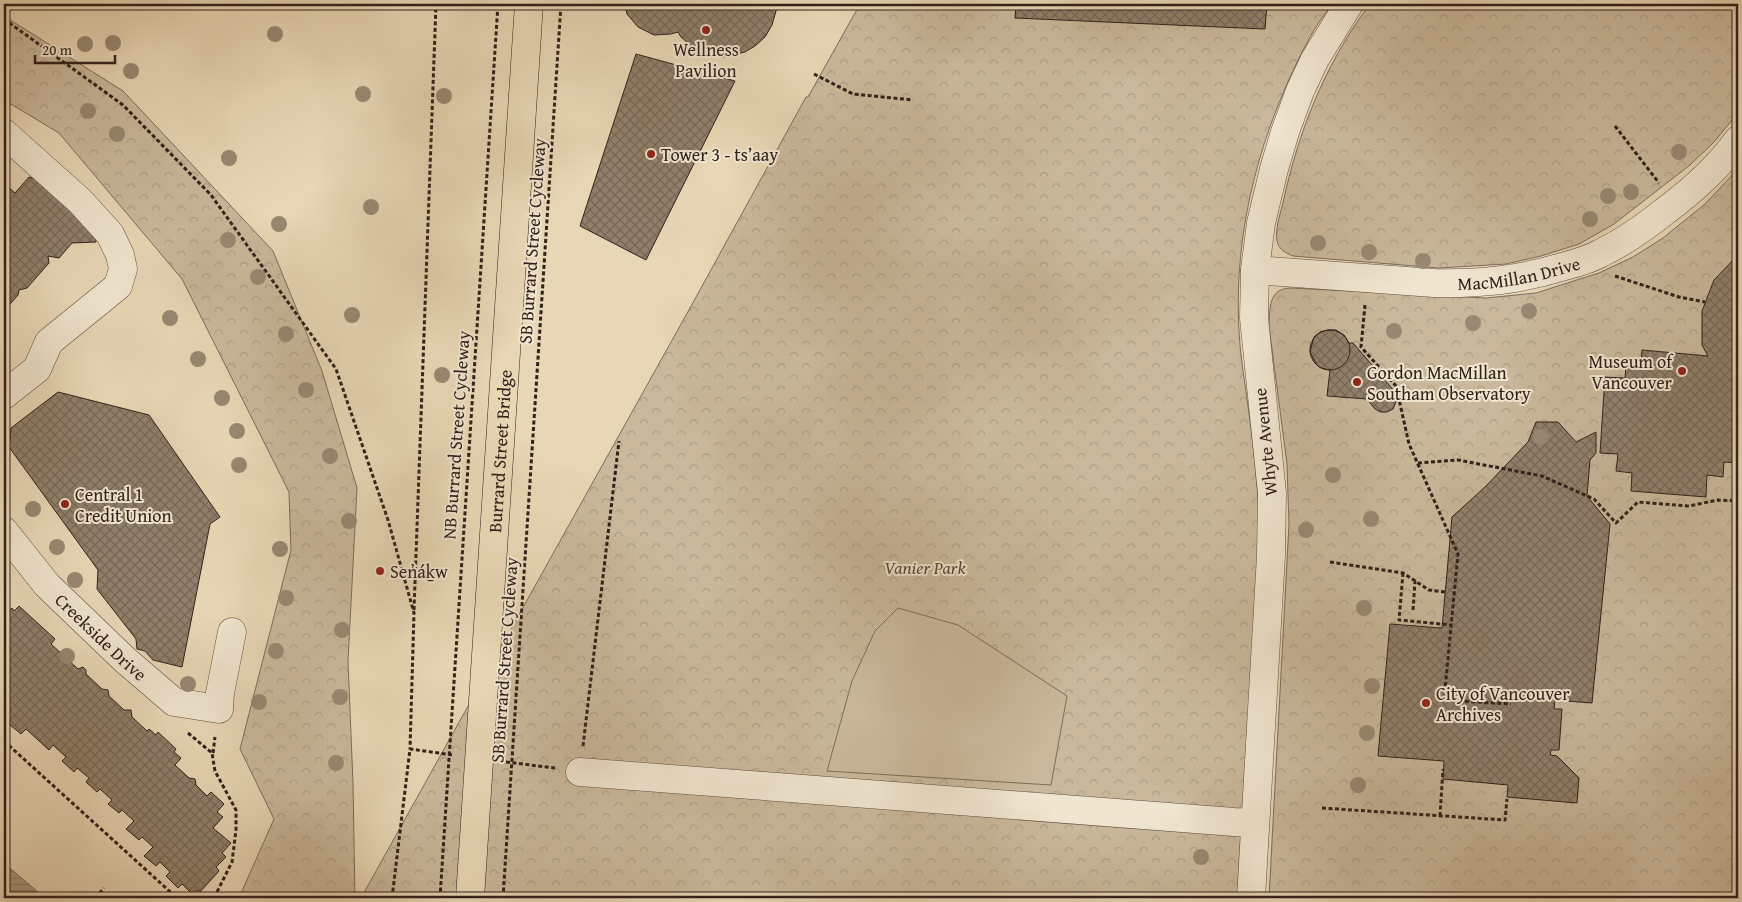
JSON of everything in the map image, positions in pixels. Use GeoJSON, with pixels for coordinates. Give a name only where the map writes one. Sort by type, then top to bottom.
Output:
{"type":"FeatureCollection","features":[{"type":"Feature","properties":{"kind":"main road","name":"Burrard Street Bridge"},"geometry":{"type":"LineString","coordinates":[[470,898],[529,4]]}},
{"type":"Feature","properties":{"kind":"street","name":"Whyte Avenue"},"geometry":{"type":"LineString","coordinates":[[1251,898],[1271,556],[1272,493],[1254,318],[1255,270],[1261,223],[1285,132],[1300,91],[1315,59],[1349,4]]}},
{"type":"Feature","properties":{"kind":"street"},"geometry":{"type":"LineString","coordinates":[[4,132],[80,201],[110,234],[120,255],[123,269],[118,286],[49,342],[38,369],[4,395]]}},
{"type":"Feature","properties":{"kind":"street","name":"MacMillan Drive"},"geometry":{"type":"LineString","coordinates":[[1255,270],[1461,284],[1506,281],[1539,274],[1600,254],[1636,232],[1710,174],[1738,140]]}},
{"type":"Feature","properties":{"kind":"street","name":"Creekside Drive"},"geometry":{"type":"LineString","coordinates":[[4,531],[46,584],[124,659],[174,702],[219,709],[220,693],[232,632]]}},
{"type":"Feature","properties":{"kind":"street"},"geometry":{"type":"LineString","coordinates":[[580,772],[1234,822],[1255,822]]}},
{"type":"Feature","properties":{"kind":"path"},"geometry":{"type":"LineString","coordinates":[[392,898],[410,749],[436,4]]}},
{"type":"Feature","properties":{"kind":"path","name":"NB Burrard Street Cycleway"},"geometry":{"type":"LineString","coordinates":[[440,898],[498,4]]}},
{"type":"Feature","properties":{"kind":"path","name":"SB Burrard Street Cycleway"},"geometry":{"type":"LineString","coordinates":[[503,898],[561,4]]}},
{"type":"Feature","properties":{"kind":"path"},"geometry":{"type":"LineString","coordinates":[[4,19],[122,105],[211,195],[336,369],[388,520],[414,613]]}},
{"type":"Feature","properties":{"kind":"path"},"geometry":{"type":"LineString","coordinates":[[814,74],[853,94],[913,100]]}},
{"type":"Feature","properties":{"kind":"path"},"geometry":{"type":"LineString","coordinates":[[1615,126],[1662,187]]}},
{"type":"Feature","properties":{"kind":"path"},"geometry":{"type":"LineString","coordinates":[[1612,275],[1678,297],[1705,302]]}},
{"type":"Feature","properties":{"kind":"path"},"geometry":{"type":"LineString","coordinates":[[1369,278],[1361,347],[1396,386],[1409,444],[1458,554],[1444,700],[1511,704]]}},
{"type":"Feature","properties":{"kind":"path"},"geometry":{"type":"LineString","coordinates":[[504,762],[580,772],[618,442]]}},
{"type":"Feature","properties":{"kind":"path"},"geometry":{"type":"LineString","coordinates":[[1418,463],[1458,460],[1542,476],[1594,499],[1616,523],[1638,502],[1689,506],[1718,500],[1738,501]]}},
{"type":"Feature","properties":{"kind":"path"},"geometry":{"type":"LineString","coordinates":[[1330,562],[1403,573],[1429,590],[1445,592]]}},
{"type":"Feature","properties":{"kind":"path"},"geometry":{"type":"LineString","coordinates":[[1403,573],[1399,620],[1451,625]]}},
{"type":"Feature","properties":{"kind":"path"},"geometry":{"type":"LineString","coordinates":[[1413,610],[1415,581]]}},
{"type":"Feature","properties":{"kind":"path"},"geometry":{"type":"LineString","coordinates":[[4,741],[177,898]]}},
{"type":"Feature","properties":{"kind":"path"},"geometry":{"type":"LineString","coordinates":[[410,749],[457,755]]}},
{"type":"Feature","properties":{"kind":"path"},"geometry":{"type":"LineString","coordinates":[[1440,816],[1442,768]]}},
{"type":"Feature","properties":{"kind":"path"},"geometry":{"type":"LineString","coordinates":[[214,898],[232,862],[236,830],[236,810],[215,771]]}},
{"type":"Feature","properties":{"kind":"path"},"geometry":{"type":"LineString","coordinates":[[1322,808],[1505,820],[1507,799]]}},
{"type":"Feature","properties":{"kind":"path"},"geometry":{"type":"LineString","coordinates":[[95,898],[104,888]]}},
{"type":"Feature","properties":{"kind":"green space","name":"Vanier Park"},"geometry":{"type":"Polygon","coordinates":[[[860,4],[1332,4],[1309,39],[1277,108],[1254,180],[1241,255],[1238,293],[1240,340],[1253,445],[1260,524],[1237,898],[361,898],[806,97],[808,97],[860,4]]]}},
{"type":"Feature","properties":{"kind":"green space"},"geometry":{"type":"Polygon","coordinates":[[[1370,4],[1738,4],[1738,113],[1714,142],[1690,165],[1614,224],[1579,244],[1541,256],[1506,264],[1439,268],[1293,256],[1281,249],[1277,241],[1278,222],[1289,176],[1306,124],[1327,74],[1354,26],[1370,4]]]}},
{"type":"Feature","properties":{"kind":"green space"},"geometry":{"type":"Polygon","coordinates":[[[4,16],[123,91],[273,251],[322,371],[357,488],[348,661],[355,898],[239,898],[274,819],[240,749],[291,550],[289,492],[182,279],[59,133],[4,100],[4,16]]]}},
{"type":"Feature","properties":{"kind":"green space"},"geometry":{"type":"Polygon","coordinates":[[[1738,169],[1738,898],[1269,898],[1289,524],[1287,464],[1269,326],[1270,307],[1274,296],[1283,289],[1290,288],[1486,298],[1536,293],[1599,273],[1633,257],[1663,238],[1705,204],[1738,169]]]}},
{"type":"Feature","properties":{"kind":"green space"},"geometry":{"type":"Polygon","coordinates":[[[898,608],[958,625],[1067,696],[1051,785],[827,771],[852,681],[875,631],[898,608]]]}},
{"type":"Feature","properties":{"kind":"shaded area"},"geometry":{"type":"Polygon","coordinates":[[[4,863],[45,898],[4,898],[4,863]]]}},
{"type":"Feature","properties":{"kind":"building","name":"Wellness Pavilion"},"geometry":{"type":"Polygon","coordinates":[[[625,4],[778,4],[772,25],[765,37],[745,52],[723,57],[711,55],[694,48],[678,32],[654,35],[638,27],[627,14],[625,4]]]}},
{"type":"Feature","properties":{"kind":"building"},"geometry":{"type":"Polygon","coordinates":[[[1016,4],[1267,4],[1265,29],[1015,18],[1016,4]]]}},
{"type":"Feature","properties":{"kind":"building","name":"Tower 3 - ts’aay"},"geometry":{"type":"Polygon","coordinates":[[[636,54],[735,81],[646,260],[580,226],[636,54]]]}},
{"type":"Feature","properties":{"kind":"building"},"geometry":{"type":"Polygon","coordinates":[[[29,177],[36,179],[96,224],[96,242],[72,243],[59,258],[48,256],[49,263],[27,288],[19,290],[18,295],[4,311],[4,183],[15,193],[29,177]]]}},
{"type":"Feature","properties":{"kind":"building","name":"Museum of Vancouver"},"geometry":{"type":"Polygon","coordinates":[[[1738,255],[1738,463],[1724,462],[1723,477],[1707,475],[1706,497],[1631,491],[1632,473],[1616,471],[1618,454],[1600,453],[1605,377],[1625,378],[1626,364],[1641,365],[1642,350],[1708,356],[1702,345],[1702,311],[1714,280],[1738,255]]]}},
{"type":"Feature","properties":{"kind":"building"},"geometry":{"type":"Polygon","coordinates":[[[1334,330],[1341,333],[1347,339],[1350,350],[1349,358],[1341,367],[1334,370],[1326,370],[1319,367],[1311,358],[1310,346],[1313,339],[1322,331],[1334,330]]]}},
{"type":"Feature","properties":{"kind":"building","name":"Gordon MacMillan Southam Observatory"},"geometry":{"type":"Polygon","coordinates":[[[1336,330],[1344,335],[1349,343],[1353,343],[1396,393],[1397,399],[1393,409],[1381,412],[1375,409],[1367,399],[1327,396],[1330,370],[1317,365],[1310,352],[1314,337],[1320,332],[1336,330]]]}},
{"type":"Feature","properties":{"kind":"building"},"geometry":{"type":"Polygon","coordinates":[[[58,392],[149,415],[220,517],[210,524],[182,667],[153,660],[145,651],[137,649],[136,639],[97,589],[98,570],[9,447],[11,428],[58,392]]]}},
{"type":"Feature","properties":{"kind":"building"},"geometry":{"type":"Polygon","coordinates":[[[1536,422],[1558,422],[1576,442],[1596,432],[1596,453],[1590,460],[1587,496],[1610,524],[1592,703],[1555,700],[1554,709],[1562,709],[1559,750],[1551,750],[1550,755],[1557,756],[1579,778],[1577,803],[1507,797],[1508,785],[1443,779],[1444,761],[1378,756],[1390,624],[1442,628],[1452,517],[1485,487],[1528,442],[1536,422]]]}},
{"type":"Feature","properties":{"kind":"building"},"geometry":{"type":"Polygon","coordinates":[[[19,606],[55,639],[51,644],[78,669],[83,667],[86,670],[86,674],[102,689],[108,690],[109,696],[124,710],[131,710],[132,717],[147,731],[149,729],[156,735],[158,732],[176,749],[174,752],[181,758],[175,765],[189,778],[195,779],[196,785],[207,796],[211,792],[224,804],[217,812],[223,817],[213,828],[231,843],[222,853],[226,857],[216,867],[219,871],[200,892],[197,890],[193,895],[182,884],[178,888],[166,876],[170,872],[160,862],[156,866],[144,856],[153,847],[142,837],[139,840],[126,829],[134,821],[122,810],[119,813],[108,804],[112,800],[100,789],[97,792],[86,782],[89,778],[77,768],[74,772],[62,761],[66,757],[53,745],[49,750],[26,729],[21,734],[4,720],[4,611],[6,614],[12,608],[14,611],[19,606]]]}},
{"type":"Feature","properties":{"kind":"place","name":"Wellness Pavilion"},"geometry":{"type":"Point","coordinates":[706,30]}},
{"type":"Feature","properties":{"kind":"place","name":"Tower 3 - ts’aay"},"geometry":{"type":"Point","coordinates":[651,154]}},
{"type":"Feature","properties":{"kind":"place","name":"Museum of Vancouver"},"geometry":{"type":"Point","coordinates":[1682,371]}},
{"type":"Feature","properties":{"kind":"place","name":"Gordon MacMillan Southam Observatory"},"geometry":{"type":"Point","coordinates":[1357,382]}},
{"type":"Feature","properties":{"kind":"place","name":"Central 1 Credit Union"},"geometry":{"type":"Point","coordinates":[65,504]}},
{"type":"Feature","properties":{"kind":"place","name":"Sen̓áḵw"},"geometry":{"type":"Point","coordinates":[380,571]}},
{"type":"Feature","properties":{"kind":"place","name":"City of Vancouver Archives"},"geometry":{"type":"Point","coordinates":[1426,703]}}]}
